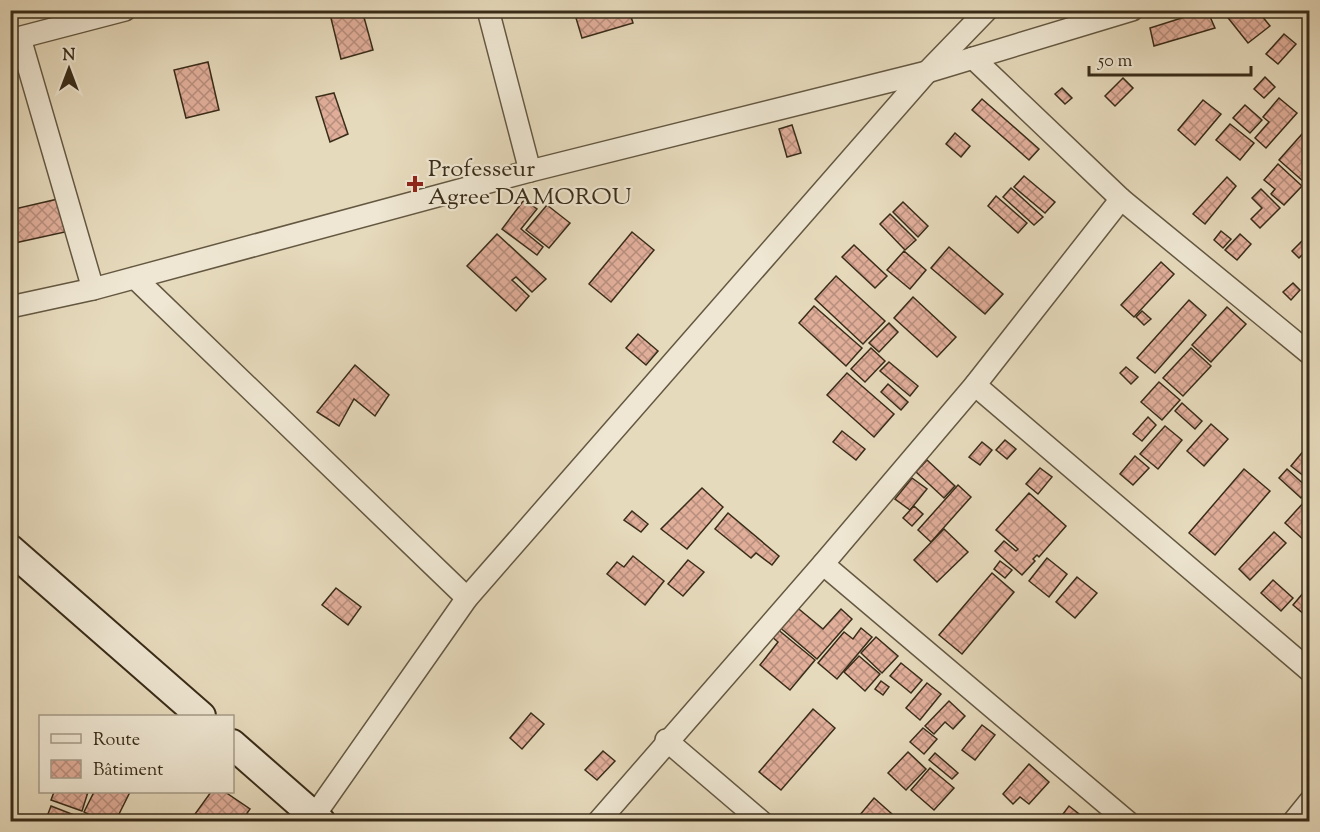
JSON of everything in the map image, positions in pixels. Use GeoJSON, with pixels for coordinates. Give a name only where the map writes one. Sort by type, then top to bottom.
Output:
{"type":"FeatureCollection","features":[{"type":"Feature","properties":{"kind":"street"},"geometry":{"type":"LineString","coordinates":[[93,289],[15,39],[125,10]]}},
{"type":"Feature","properties":{"kind":"street"},"geometry":{"type":"LineString","coordinates":[[488,10],[530,171]]}},
{"type":"Feature","properties":{"kind":"street"},"geometry":{"type":"LineString","coordinates":[[234,746],[318,819],[467,598],[927,72],[987,10]]}},
{"type":"Feature","properties":{"kind":"street"},"geometry":{"type":"LineString","coordinates":[[10,307],[93,289],[530,171],[927,72],[1132,10]]}},
{"type":"Feature","properties":{"kind":"street"},"geometry":{"type":"LineString","coordinates":[[973,58],[1121,199],[1310,354]]}},
{"type":"Feature","properties":{"kind":"street"},"geometry":{"type":"LineString","coordinates":[[598,822],[666,740],[823,564],[975,385],[1121,199]]}},
{"type":"Feature","properties":{"kind":"street"},"geometry":{"type":"LineString","coordinates":[[135,278],[467,598]]}},
{"type":"Feature","properties":{"kind":"street"},"geometry":{"type":"LineString","coordinates":[[975,385],[1310,671]]}},
{"type":"Feature","properties":{"kind":"street"},"geometry":{"type":"LineString","coordinates":[[10,549],[199,715]]}},
{"type":"Feature","properties":{"kind":"street"},"geometry":{"type":"LineString","coordinates":[[823,564],[1128,822]]}},
{"type":"Feature","properties":{"kind":"street"},"geometry":{"type":"LineString","coordinates":[[666,740],[762,822]]}},
{"type":"Feature","properties":{"kind":"street"},"geometry":{"type":"LineString","coordinates":[[1293,822],[1310,801]]}},
{"type":"Feature","properties":{"kind":"building"},"geometry":{"type":"Polygon","coordinates":[[[329,10],[362,10],[373,50],[341,59],[329,10]]]}},
{"type":"Feature","properties":{"kind":"building"},"geometry":{"type":"Polygon","coordinates":[[[602,10],[629,10],[633,23],[582,38],[576,18],[602,10]]]}},
{"type":"Feature","properties":{"kind":"building"},"geometry":{"type":"Polygon","coordinates":[[[1207,10],[1215,28],[1154,46],[1150,28],[1207,10]]]}},
{"type":"Feature","properties":{"kind":"building"},"geometry":{"type":"Polygon","coordinates":[[[1229,10],[1257,10],[1270,26],[1248,43],[1225,14],[1229,10]]]}},
{"type":"Feature","properties":{"kind":"building"},"geometry":{"type":"Polygon","coordinates":[[[1284,34],[1296,44],[1278,64],[1266,54],[1284,34]]]}},
{"type":"Feature","properties":{"kind":"building"},"geometry":{"type":"Polygon","coordinates":[[[208,62],[219,110],[186,118],[174,70],[208,62]]]}},
{"type":"Feature","properties":{"kind":"building"},"geometry":{"type":"Polygon","coordinates":[[[1265,77],[1275,87],[1264,98],[1254,89],[1265,77]]]}},
{"type":"Feature","properties":{"kind":"building"},"geometry":{"type":"Polygon","coordinates":[[[1123,78],[1133,88],[1115,106],[1105,96],[1123,78]]]}},
{"type":"Feature","properties":{"kind":"building"},"geometry":{"type":"Polygon","coordinates":[[[1062,88],[1072,98],[1065,104],[1055,94],[1062,88]]]}},
{"type":"Feature","properties":{"kind":"building"},"geometry":{"type":"Polygon","coordinates":[[[334,93],[348,134],[330,142],[316,97],[334,93]]]}},
{"type":"Feature","properties":{"kind":"building"},"geometry":{"type":"Polygon","coordinates":[[[1279,98],[1297,113],[1266,148],[1255,138],[1269,122],[1263,117],[1279,98]]]}},
{"type":"Feature","properties":{"kind":"building"},"geometry":{"type":"Polygon","coordinates":[[[982,99],[1039,149],[1029,160],[972,110],[982,99]]]}},
{"type":"Feature","properties":{"kind":"building"},"geometry":{"type":"Polygon","coordinates":[[[1203,100],[1221,114],[1195,145],[1178,130],[1203,100]]]}},
{"type":"Feature","properties":{"kind":"building"},"geometry":{"type":"Polygon","coordinates":[[[1245,105],[1262,120],[1250,133],[1233,118],[1245,105]]]}},
{"type":"Feature","properties":{"kind":"building"},"geometry":{"type":"Polygon","coordinates":[[[1230,124],[1254,143],[1240,160],[1216,140],[1230,124]]]}},
{"type":"Feature","properties":{"kind":"building"},"geometry":{"type":"Polygon","coordinates":[[[792,125],[801,153],[787,157],[779,129],[792,125]]]}},
{"type":"Feature","properties":{"kind":"building"},"geometry":{"type":"Polygon","coordinates":[[[1310,125],[1310,175],[1304,182],[1279,160],[1310,125]]]}},
{"type":"Feature","properties":{"kind":"building"},"geometry":{"type":"Polygon","coordinates":[[[955,133],[970,146],[961,157],[946,144],[955,133]]]}},
{"type":"Feature","properties":{"kind":"building"},"geometry":{"type":"Polygon","coordinates":[[[1278,164],[1302,186],[1284,205],[1271,194],[1275,189],[1264,180],[1278,164]]]}},
{"type":"Feature","properties":{"kind":"building"},"geometry":{"type":"Polygon","coordinates":[[[1024,176],[1055,202],[1045,213],[1014,187],[1024,176]]]}},
{"type":"Feature","properties":{"kind":"building"},"geometry":{"type":"Polygon","coordinates":[[[1227,177],[1236,186],[1205,224],[1193,214],[1227,177]]]}},
{"type":"Feature","properties":{"kind":"building"},"geometry":{"type":"Polygon","coordinates":[[[1011,188],[1043,217],[1034,225],[1003,197],[1011,188]]]}},
{"type":"Feature","properties":{"kind":"building"},"geometry":{"type":"Polygon","coordinates":[[[1261,189],[1280,208],[1260,228],[1251,219],[1262,208],[1252,198],[1261,189]]]}},
{"type":"Feature","properties":{"kind":"building"},"geometry":{"type":"Polygon","coordinates":[[[996,196],[1027,223],[1018,233],[988,206],[996,196]]]}},
{"type":"Feature","properties":{"kind":"building"},"geometry":{"type":"Polygon","coordinates":[[[58,199],[65,232],[10,244],[10,210],[58,199]]]}},
{"type":"Feature","properties":{"kind":"building"},"geometry":{"type":"Polygon","coordinates":[[[524,200],[537,209],[521,229],[543,247],[537,255],[502,229],[524,200]]]}},
{"type":"Feature","properties":{"kind":"building"},"geometry":{"type":"Polygon","coordinates":[[[903,202],[928,226],[918,237],[893,212],[903,202]]]}},
{"type":"Feature","properties":{"kind":"building"},"geometry":{"type":"Polygon","coordinates":[[[547,205],[570,223],[549,248],[526,230],[547,205]]]}},
{"type":"Feature","properties":{"kind":"building"},"geometry":{"type":"Polygon","coordinates":[[[890,214],[916,240],[905,250],[880,224],[890,214]]]}},
{"type":"Feature","properties":{"kind":"building"},"geometry":{"type":"Polygon","coordinates":[[[1221,231],[1231,239],[1223,248],[1214,240],[1221,231]]]}},
{"type":"Feature","properties":{"kind":"building"},"geometry":{"type":"Polygon","coordinates":[[[632,232],[654,250],[611,302],[589,284],[632,232]]]}},
{"type":"Feature","properties":{"kind":"building"},"geometry":{"type":"Polygon","coordinates":[[[1310,233],[1310,247],[1299,258],[1292,251],[1310,233]]]}},
{"type":"Feature","properties":{"kind":"building"},"geometry":{"type":"Polygon","coordinates":[[[497,234],[546,279],[532,292],[516,277],[512,280],[529,296],[516,311],[467,266],[497,234]]]}},
{"type":"Feature","properties":{"kind":"building"},"geometry":{"type":"Polygon","coordinates":[[[1240,234],[1251,244],[1237,260],[1225,250],[1240,234]]]}},
{"type":"Feature","properties":{"kind":"building"},"geometry":{"type":"Polygon","coordinates":[[[854,245],[887,276],[875,288],[842,257],[854,245]]]}},
{"type":"Feature","properties":{"kind":"building"},"geometry":{"type":"Polygon","coordinates":[[[949,247],[1003,294],[985,314],[931,268],[949,247]]]}},
{"type":"Feature","properties":{"kind":"building"},"geometry":{"type":"Polygon","coordinates":[[[904,251],[926,270],[910,289],[887,270],[904,251]]]}},
{"type":"Feature","properties":{"kind":"building"},"geometry":{"type":"Polygon","coordinates":[[[1161,262],[1174,274],[1134,317],[1121,305],[1161,262]]]}},
{"type":"Feature","properties":{"kind":"building"},"geometry":{"type":"Polygon","coordinates":[[[836,276],[885,321],[863,344],[815,299],[836,276]]]}},
{"type":"Feature","properties":{"kind":"building"},"geometry":{"type":"Polygon","coordinates":[[[1293,283],[1300,290],[1291,300],[1283,292],[1293,283]]]}},
{"type":"Feature","properties":{"kind":"building"},"geometry":{"type":"Polygon","coordinates":[[[913,297],[956,337],[937,357],[894,318],[913,297]]]}},
{"type":"Feature","properties":{"kind":"building"},"geometry":{"type":"Polygon","coordinates":[[[1189,300],[1206,315],[1155,373],[1137,358],[1189,300]]]}},
{"type":"Feature","properties":{"kind":"building"},"geometry":{"type":"Polygon","coordinates":[[[814,306],[862,348],[846,366],[799,323],[814,306]]]}},
{"type":"Feature","properties":{"kind":"building"},"geometry":{"type":"Polygon","coordinates":[[[1227,307],[1246,324],[1211,362],[1192,345],[1227,307]]]}},
{"type":"Feature","properties":{"kind":"building"},"geometry":{"type":"Polygon","coordinates":[[[1142,311],[1151,319],[1144,325],[1136,317],[1142,311]]]}},
{"type":"Feature","properties":{"kind":"building"},"geometry":{"type":"Polygon","coordinates":[[[889,323],[898,332],[879,352],[869,343],[889,323]]]}},
{"type":"Feature","properties":{"kind":"building"},"geometry":{"type":"Polygon","coordinates":[[[638,334],[658,351],[646,365],[626,348],[638,334]]]}},
{"type":"Feature","properties":{"kind":"building"},"geometry":{"type":"Polygon","coordinates":[[[871,348],[885,361],[865,382],[851,369],[871,348]]]}},
{"type":"Feature","properties":{"kind":"building"},"geometry":{"type":"Polygon","coordinates":[[[1191,348],[1211,366],[1183,396],[1163,378],[1191,348]]]}},
{"type":"Feature","properties":{"kind":"building"},"geometry":{"type":"Polygon","coordinates":[[[889,362],[918,386],[910,396],[880,371],[889,362]]]}},
{"type":"Feature","properties":{"kind":"building"},"geometry":{"type":"Polygon","coordinates":[[[355,365],[389,395],[375,416],[354,399],[339,426],[317,412],[355,365]]]}},
{"type":"Feature","properties":{"kind":"building"},"geometry":{"type":"Polygon","coordinates":[[[1126,367],[1138,377],[1131,384],[1120,373],[1126,367]]]}},
{"type":"Feature","properties":{"kind":"building"},"geometry":{"type":"Polygon","coordinates":[[[847,373],[894,414],[874,437],[827,395],[847,373]]]}},
{"type":"Feature","properties":{"kind":"building"},"geometry":{"type":"Polygon","coordinates":[[[1159,382],[1180,400],[1162,420],[1141,402],[1159,382]]]}},
{"type":"Feature","properties":{"kind":"building"},"geometry":{"type":"Polygon","coordinates":[[[888,384],[908,402],[901,410],[881,392],[888,384]]]}},
{"type":"Feature","properties":{"kind":"building"},"geometry":{"type":"Polygon","coordinates":[[[1182,403],[1202,421],[1195,429],[1175,411],[1182,403]]]}},
{"type":"Feature","properties":{"kind":"building"},"geometry":{"type":"Polygon","coordinates":[[[1148,417],[1156,425],[1142,441],[1133,434],[1148,417]]]}},
{"type":"Feature","properties":{"kind":"building"},"geometry":{"type":"Polygon","coordinates":[[[1211,424],[1228,439],[1204,466],[1187,451],[1211,424]]]}},
{"type":"Feature","properties":{"kind":"building"},"geometry":{"type":"Polygon","coordinates":[[[1165,426],[1182,440],[1158,469],[1140,454],[1165,426]]]}},
{"type":"Feature","properties":{"kind":"building"},"geometry":{"type":"Polygon","coordinates":[[[842,431],[865,449],[856,460],[833,442],[842,431]]]}},
{"type":"Feature","properties":{"kind":"building"},"geometry":{"type":"Polygon","coordinates":[[[1005,440],[1016,449],[1007,459],[996,450],[1005,440]]]}},
{"type":"Feature","properties":{"kind":"building"},"geometry":{"type":"Polygon","coordinates":[[[982,442],[992,450],[980,465],[969,457],[982,442]]]}},
{"type":"Feature","properties":{"kind":"building"},"geometry":{"type":"Polygon","coordinates":[[[1310,443],[1310,481],[1291,466],[1310,443]]]}},
{"type":"Feature","properties":{"kind":"building"},"geometry":{"type":"Polygon","coordinates":[[[1135,456],[1149,468],[1133,485],[1120,474],[1135,456]]]}},
{"type":"Feature","properties":{"kind":"building"},"geometry":{"type":"Polygon","coordinates":[[[927,460],[955,486],[944,498],[916,472],[927,460]]]}},
{"type":"Feature","properties":{"kind":"building"},"geometry":{"type":"Polygon","coordinates":[[[1040,468],[1052,477],[1038,494],[1026,484],[1040,468]]]}},
{"type":"Feature","properties":{"kind":"building"},"geometry":{"type":"Polygon","coordinates":[[[1244,469],[1270,491],[1215,555],[1189,533],[1244,469]]]}},
{"type":"Feature","properties":{"kind":"building"},"geometry":{"type":"Polygon","coordinates":[[[1287,469],[1309,489],[1301,498],[1279,478],[1287,469]]]}},
{"type":"Feature","properties":{"kind":"building"},"geometry":{"type":"Polygon","coordinates":[[[912,478],[927,489],[910,510],[895,499],[912,478]]]}},
{"type":"Feature","properties":{"kind":"building"},"geometry":{"type":"Polygon","coordinates":[[[958,485],[971,497],[931,542],[918,530],[958,485]]]}},
{"type":"Feature","properties":{"kind":"building"},"geometry":{"type":"Polygon","coordinates":[[[702,488],[723,507],[687,549],[661,529],[702,488]]]}},
{"type":"Feature","properties":{"kind":"building"},"geometry":{"type":"Polygon","coordinates":[[[1029,493],[1066,526],[1039,557],[1037,555],[1033,559],[1035,561],[1022,575],[995,551],[1004,541],[1016,551],[1018,549],[996,530],[1029,493]]]}},
{"type":"Feature","properties":{"kind":"building"},"geometry":{"type":"Polygon","coordinates":[[[1304,502],[1310,508],[1310,537],[1306,542],[1285,523],[1304,502]]]}},
{"type":"Feature","properties":{"kind":"building"},"geometry":{"type":"Polygon","coordinates":[[[914,506],[923,514],[912,526],[903,518],[914,506]]]}},
{"type":"Feature","properties":{"kind":"building"},"geometry":{"type":"Polygon","coordinates":[[[632,511],[648,524],[641,532],[624,520],[632,511]]]}},
{"type":"Feature","properties":{"kind":"building"},"geometry":{"type":"Polygon","coordinates":[[[728,513],[779,556],[772,565],[756,553],[751,558],[715,529],[728,513]]]}},
{"type":"Feature","properties":{"kind":"building"},"geometry":{"type":"Polygon","coordinates":[[[944,529],[968,552],[937,582],[914,560],[944,529]]]}},
{"type":"Feature","properties":{"kind":"building"},"geometry":{"type":"Polygon","coordinates":[[[1274,532],[1286,543],[1250,580],[1239,569],[1274,532]]]}},
{"type":"Feature","properties":{"kind":"building"},"geometry":{"type":"Polygon","coordinates":[[[633,556],[664,581],[645,605],[607,574],[617,562],[624,567],[633,556]]]}},
{"type":"Feature","properties":{"kind":"building"},"geometry":{"type":"Polygon","coordinates":[[[1047,558],[1067,574],[1049,597],[1029,581],[1047,558]]]}},
{"type":"Feature","properties":{"kind":"building"},"geometry":{"type":"Polygon","coordinates":[[[688,560],[704,572],[683,596],[668,584],[688,560]]]}},
{"type":"Feature","properties":{"kind":"building"},"geometry":{"type":"Polygon","coordinates":[[[1000,561],[1012,570],[1005,578],[994,569],[1000,561]]]}},
{"type":"Feature","properties":{"kind":"building"},"geometry":{"type":"Polygon","coordinates":[[[992,573],[1014,592],[962,654],[939,635],[992,573]]]}},
{"type":"Feature","properties":{"kind":"building"},"geometry":{"type":"Polygon","coordinates":[[[1077,577],[1097,593],[1075,618],[1056,602],[1077,577]]]}},
{"type":"Feature","properties":{"kind":"building"},"geometry":{"type":"Polygon","coordinates":[[[1273,580],[1293,598],[1281,611],[1261,593],[1273,580]]]}},
{"type":"Feature","properties":{"kind":"building"},"geometry":{"type":"Polygon","coordinates":[[[1310,585],[1310,610],[1305,615],[1293,605],[1310,585]]]}},
{"type":"Feature","properties":{"kind":"building"},"geometry":{"type":"Polygon","coordinates":[[[336,588],[361,607],[348,625],[322,605],[336,588]]]}},
{"type":"Feature","properties":{"kind":"building"},"geometry":{"type":"Polygon","coordinates":[[[794,605],[823,629],[841,609],[852,619],[817,659],[777,625],[794,605]]]}},
{"type":"Feature","properties":{"kind":"building"},"geometry":{"type":"Polygon","coordinates":[[[776,628],[815,660],[790,690],[760,665],[778,642],[770,635],[776,628]]]}},
{"type":"Feature","properties":{"kind":"building"},"geometry":{"type":"Polygon","coordinates":[[[861,628],[872,637],[837,679],[818,663],[844,632],[853,639],[861,628]]]}},
{"type":"Feature","properties":{"kind":"building"},"geometry":{"type":"Polygon","coordinates":[[[876,637],[898,656],[882,673],[861,653],[876,637]]]}},
{"type":"Feature","properties":{"kind":"building"},"geometry":{"type":"Polygon","coordinates":[[[859,656],[880,674],[865,691],[844,672],[859,656]]]}},
{"type":"Feature","properties":{"kind":"building"},"geometry":{"type":"Polygon","coordinates":[[[901,663],[922,680],[911,693],[890,676],[901,663]]]}},
{"type":"Feature","properties":{"kind":"building"},"geometry":{"type":"Polygon","coordinates":[[[881,681],[889,687],[883,695],[875,689],[881,681]]]}},
{"type":"Feature","properties":{"kind":"building"},"geometry":{"type":"Polygon","coordinates":[[[927,683],[941,694],[920,720],[906,708],[927,683]]]}},
{"type":"Feature","properties":{"kind":"building"},"geometry":{"type":"Polygon","coordinates":[[[949,701],[965,716],[953,729],[945,722],[934,734],[925,726],[949,701]]]}},
{"type":"Feature","properties":{"kind":"building"},"geometry":{"type":"Polygon","coordinates":[[[813,709],[835,728],[781,790],[759,772],[813,709]]]}},
{"type":"Feature","properties":{"kind":"building"},"geometry":{"type":"Polygon","coordinates":[[[531,713],[544,724],[522,749],[510,738],[531,713]]]}},
{"type":"Feature","properties":{"kind":"building"},"geometry":{"type":"Polygon","coordinates":[[[982,725],[995,735],[975,760],[962,750],[982,725]]]}},
{"type":"Feature","properties":{"kind":"building"},"geometry":{"type":"Polygon","coordinates":[[[923,728],[937,739],[924,754],[910,742],[923,728]]]}},
{"type":"Feature","properties":{"kind":"building"},"geometry":{"type":"Polygon","coordinates":[[[603,751],[615,761],[597,780],[585,770],[603,751]]]}},
{"type":"Feature","properties":{"kind":"building"},"geometry":{"type":"Polygon","coordinates":[[[908,752],[926,769],[906,790],[888,773],[908,752]]]}},
{"type":"Feature","properties":{"kind":"building"},"geometry":{"type":"Polygon","coordinates":[[[935,753],[958,773],[952,779],[929,760],[935,753]]]}},
{"type":"Feature","properties":{"kind":"building"},"geometry":{"type":"Polygon","coordinates":[[[1029,764],[1049,782],[1029,804],[1020,797],[1013,804],[1003,794],[1029,764]]]}},
{"type":"Feature","properties":{"kind":"building"},"geometry":{"type":"Polygon","coordinates":[[[930,768],[954,788],[934,810],[911,790],[930,768]]]}},
{"type":"Feature","properties":{"kind":"building"},"geometry":{"type":"Polygon","coordinates":[[[54,793],[88,793],[82,811],[51,800],[54,793]]]}},
{"type":"Feature","properties":{"kind":"building"},"geometry":{"type":"Polygon","coordinates":[[[94,793],[130,793],[115,822],[103,822],[84,812],[94,793]]]}},
{"type":"Feature","properties":{"kind":"building"},"geometry":{"type":"Polygon","coordinates":[[[210,793],[226,793],[250,809],[241,822],[206,822],[195,814],[210,793]]]}},
{"type":"Feature","properties":{"kind":"building"},"geometry":{"type":"Polygon","coordinates":[[[874,798],[901,822],[854,822],[874,798]]]}},
{"type":"Feature","properties":{"kind":"building"},"geometry":{"type":"Polygon","coordinates":[[[51,806],[92,822],[45,822],[51,806]]]}},
{"type":"Feature","properties":{"kind":"building"},"geometry":{"type":"Polygon","coordinates":[[[1069,806],[1079,814],[1074,822],[1057,822],[1069,806]]]}},
{"type":"Feature","properties":{"kind":"place","name":"Professeur Agree DAMOROU"},"geometry":{"type":"Point","coordinates":[415,184]}}]}
